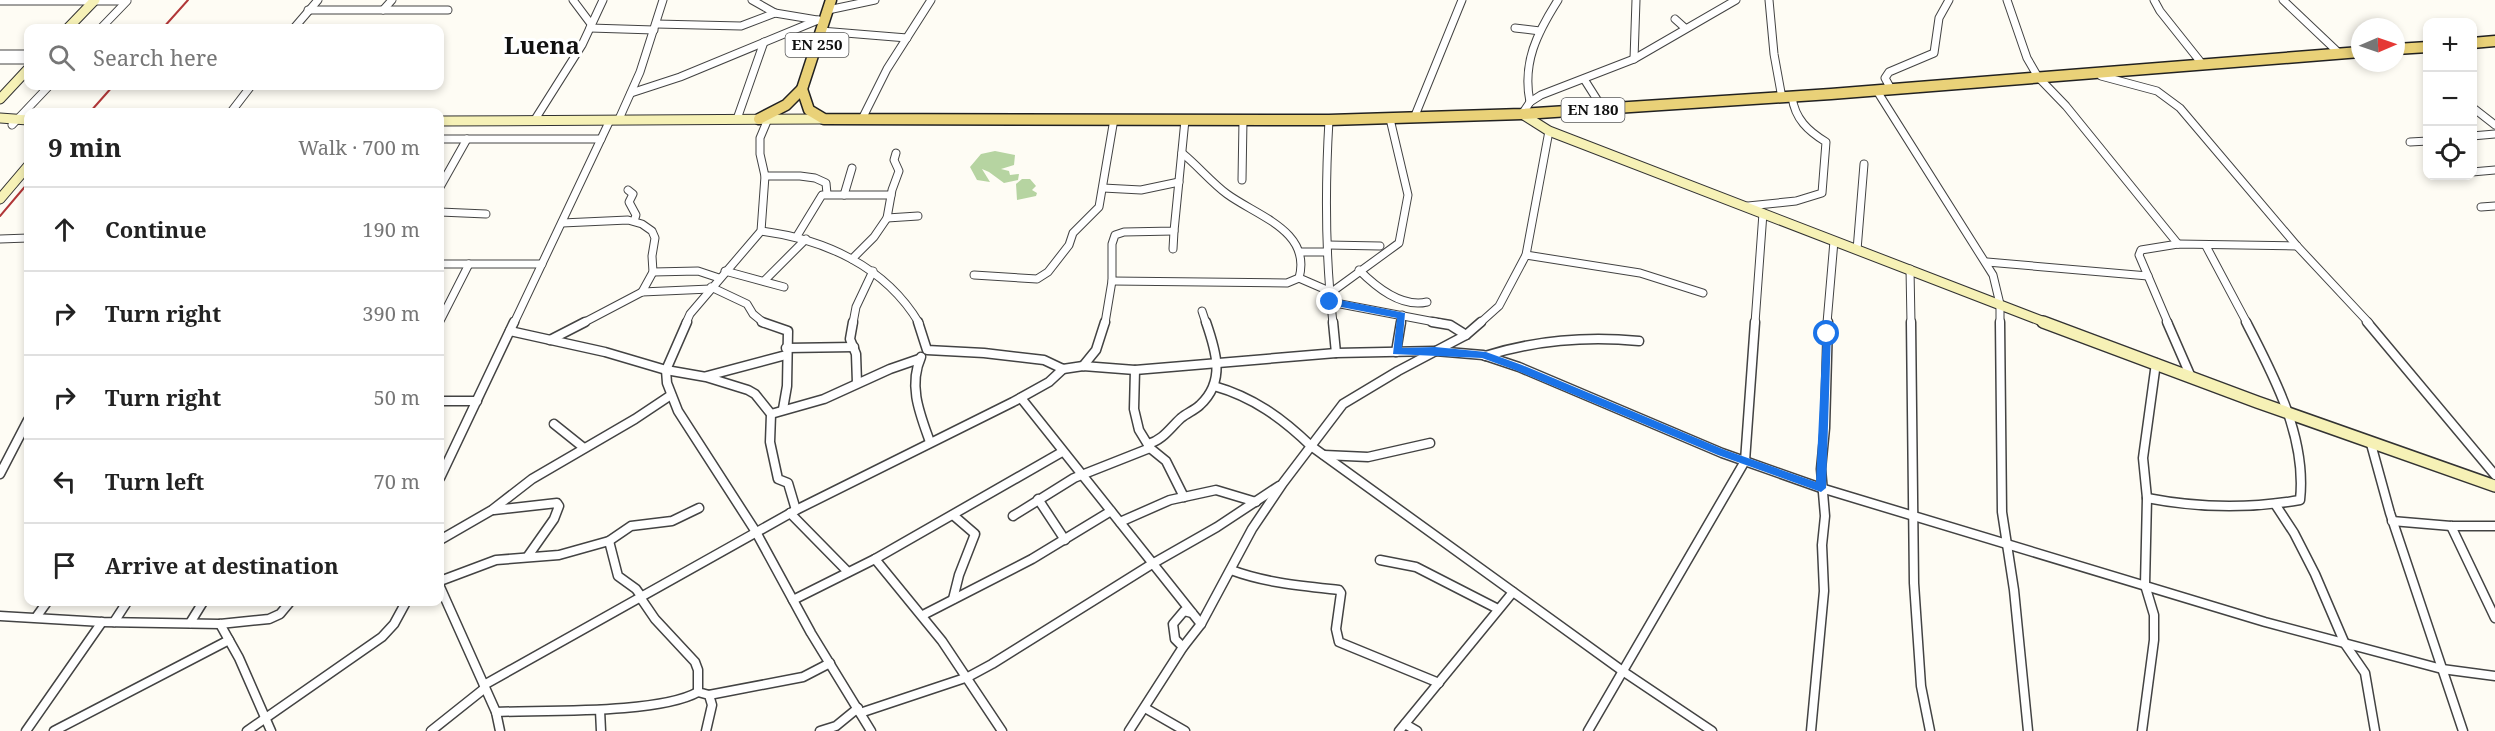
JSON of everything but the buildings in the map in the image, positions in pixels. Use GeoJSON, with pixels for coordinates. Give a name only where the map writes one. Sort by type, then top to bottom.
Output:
{"type":"FeatureCollection","features":[{"type":"Feature","properties":{"kind":"main road","name":"EN 250"},"geometry":{"type":"LineString","coordinates":[[802,89],[826,12]]}},
{"type":"Feature","properties":{"kind":"main road"},"geometry":{"type":"LineString","coordinates":[[2477,43],[2495,41]]}},
{"type":"Feature","properties":{"kind":"main road"},"geometry":{"type":"LineString","coordinates":[[2405,48],[2423,47]]}},
{"type":"Feature","properties":{"kind":"main road","name":"EN 180"},"geometry":{"type":"LineString","coordinates":[[824,119],[1329,120],[1522,114],[1877,91],[2351,53]]}},
{"type":"Feature","properties":{"kind":"main road"},"geometry":{"type":"LineString","coordinates":[[763,119],[786,105],[802,89],[809,110],[824,119]]}},
{"type":"Feature","properties":{"kind":"street"},"geometry":{"type":"LineString","coordinates":[[297,24],[318,0]]}},
{"type":"Feature","properties":{"kind":"street"},"geometry":{"type":"LineString","coordinates":[[383,10],[392,0]]}},
{"type":"Feature","properties":{"kind":"street"},"geometry":{"type":"LineString","coordinates":[[573,0],[591,26]]}},
{"type":"Feature","properties":{"kind":"street"},"geometry":{"type":"LineString","coordinates":[[534,121],[567,70],[603,0]]}},
{"type":"Feature","properties":{"kind":"street"},"geometry":{"type":"LineString","coordinates":[[444,470],[601,139],[632,93],[663,0]]}},
{"type":"Feature","properties":{"kind":"street"},"geometry":{"type":"LineString","coordinates":[[752,0],[775,13]]}},
{"type":"Feature","properties":{"kind":"street"},"geometry":{"type":"LineString","coordinates":[[591,26],[741,26],[775,13],[826,12],[875,0]]}},
{"type":"Feature","properties":{"kind":"street"},"geometry":{"type":"LineString","coordinates":[[862,119],[886,69],[931,0]]}},
{"type":"Feature","properties":{"kind":"street"},"geometry":{"type":"LineString","coordinates":[[1414,118],[1462,0]]}},
{"type":"Feature","properties":{"kind":"street"},"geometry":{"type":"LineString","coordinates":[[1530,102],[1525,77],[1530,50],[1558,0]]}},
{"type":"Feature","properties":{"kind":"street"},"geometry":{"type":"LineString","coordinates":[[1634,59],[1636,40],[1633,19],[1636,0]]}},
{"type":"Feature","properties":{"kind":"street"},"geometry":{"type":"LineString","coordinates":[[1736,0],[1634,59],[1540,95],[1530,102],[1522,114],[1549,131],[1857,250],[2371,444],[2495,486]]}},
{"type":"Feature","properties":{"kind":"street"},"geometry":{"type":"LineString","coordinates":[[1743,206],[1796,201],[1822,193],[1824,185],[1822,162],[1826,142],[1806,129],[1787,97],[1774,54],[1769,0]]}},
{"type":"Feature","properties":{"kind":"street"},"geometry":{"type":"LineString","coordinates":[[1891,89],[1886,78],[1892,69],[1901,65],[1922,62],[1932,56],[1941,13],[1949,0]]}},
{"type":"Feature","properties":{"kind":"street"},"geometry":{"type":"LineString","coordinates":[[2007,0],[2027,58],[2038,77],[2066,106],[2178,244]]}},
{"type":"Feature","properties":{"kind":"street"},"geometry":{"type":"LineString","coordinates":[[2154,0],[2160,11],[2203,64]]}},
{"type":"Feature","properties":{"kind":"street"},"geometry":{"type":"LineString","coordinates":[[2283,0],[2340,54]]}},
{"type":"Feature","properties":{"kind":"street"},"geometry":{"type":"LineString","coordinates":[[0,1],[127,1]]}},
{"type":"Feature","properties":{"kind":"street"},"geometry":{"type":"LineString","coordinates":[[72,24],[94,1]]}},
{"type":"Feature","properties":{"kind":"street"},"geometry":{"type":"LineString","coordinates":[[105,24],[127,1]]}},
{"type":"Feature","properties":{"kind":"street"},"geometry":{"type":"LineString","coordinates":[[308,10],[448,10]]}},
{"type":"Feature","properties":{"kind":"street"},"geometry":{"type":"LineString","coordinates":[[632,93],[680,77],[764,42],[826,12]]}},
{"type":"Feature","properties":{"kind":"street"},"geometry":{"type":"LineString","coordinates":[[1675,19],[1685,28]]}},
{"type":"Feature","properties":{"kind":"street"},"geometry":{"type":"LineString","coordinates":[[1515,28],[1540,31]]}},
{"type":"Feature","properties":{"kind":"street"},"geometry":{"type":"LineString","coordinates":[[821,31],[907,38]]}},
{"type":"Feature","properties":{"kind":"street"},"geometry":{"type":"LineString","coordinates":[[737,119],[764,42]]}},
{"type":"Feature","properties":{"kind":"street"},"geometry":{"type":"LineString","coordinates":[[0,54],[24,54]]}},
{"type":"Feature","properties":{"kind":"street"},"geometry":{"type":"LineString","coordinates":[[0,60],[24,60]]}},
{"type":"Feature","properties":{"kind":"street"},"geometry":{"type":"LineString","coordinates":[[0,99],[24,73]]}},
{"type":"Feature","properties":{"kind":"street"},"geometry":{"type":"LineString","coordinates":[[2090,74],[2150,89],[2173,102],[2297,246],[2366,320],[2457,426],[2495,475]]}},
{"type":"Feature","properties":{"kind":"street"},"geometry":{"type":"LineString","coordinates":[[1584,79],[1603,110]]}},
{"type":"Feature","properties":{"kind":"street"},"geometry":{"type":"LineString","coordinates":[[28,108],[45,90]]}},
{"type":"Feature","properties":{"kind":"street"},"geometry":{"type":"LineString","coordinates":[[234,108],[248,90]]}},
{"type":"Feature","properties":{"kind":"street"},"geometry":{"type":"LineString","coordinates":[[1877,91],[1993,274],[2000,304],[2001,471],[2005,542],[2014,590],[2028,731]]}},
{"type":"Feature","properties":{"kind":"street"},"geometry":{"type":"LineString","coordinates":[[2477,111],[2495,125]]}},
{"type":"Feature","properties":{"kind":"street"},"geometry":{"type":"LineString","coordinates":[[0,126],[15,122],[24,112]]}},
{"type":"Feature","properties":{"kind":"street"},"geometry":{"type":"LineString","coordinates":[[0,118],[24,122]]}},
{"type":"Feature","properties":{"kind":"street"},"geometry":{"type":"LineString","coordinates":[[1329,296],[1359,270],[1399,243],[1408,195],[1390,118]]}},
{"type":"Feature","properties":{"kind":"street"},"geometry":{"type":"LineString","coordinates":[[444,121],[763,119],[759,154],[765,176],[761,231],[710,288],[687,321],[666,370],[671,395],[707,458],[756,532],[793,600],[871,731]]}},
{"type":"Feature","properties":{"kind":"street","name":"EN 180"},"geometry":{"type":"LineString","coordinates":[[763,119],[824,119]]}},
{"type":"Feature","properties":{"kind":"street"},"geometry":{"type":"LineString","coordinates":[[974,274],[1037,279],[1048,272],[1069,245],[1073,233],[1099,207],[1114,119]]}},
{"type":"Feature","properties":{"kind":"street"},"geometry":{"type":"LineString","coordinates":[[1173,249],[1185,120]]}},
{"type":"Feature","properties":{"kind":"street"},"geometry":{"type":"LineString","coordinates":[[1242,180],[1241,149],[1244,120]]}},
{"type":"Feature","properties":{"kind":"street"},"geometry":{"type":"LineString","coordinates":[[1329,120],[1326,167],[1329,296],[1336,353]]}},
{"type":"Feature","properties":{"kind":"street"},"geometry":{"type":"LineString","coordinates":[[1129,731],[1183,647],[1201,624],[1252,529],[1283,483],[1343,404],[1466,335],[1499,306],[1526,255],[1549,131]]}},
{"type":"Feature","properties":{"kind":"street"},"geometry":{"type":"LineString","coordinates":[[2477,136],[2495,134]]}},
{"type":"Feature","properties":{"kind":"street"},"geometry":{"type":"LineString","coordinates":[[444,180],[467,139]]}},
{"type":"Feature","properties":{"kind":"street"},"geometry":{"type":"LineString","coordinates":[[444,140],[601,139]]}},
{"type":"Feature","properties":{"kind":"street"},"geometry":{"type":"LineString","coordinates":[[2410,142],[2423,141]]}},
{"type":"Feature","properties":{"kind":"street"},"geometry":{"type":"LineString","coordinates":[[852,259],[874,237],[887,218],[891,195],[899,171],[894,160],[896,153]]}},
{"type":"Feature","properties":{"kind":"street"},"geometry":{"type":"LineString","coordinates":[[1182,153],[1203,170],[1225,193],[1291,235],[1298,242],[1299,278]]}},
{"type":"Feature","properties":{"kind":"street"},"geometry":{"type":"LineString","coordinates":[[1857,250],[1864,164]]}},
{"type":"Feature","properties":{"kind":"street"},"geometry":{"type":"LineString","coordinates":[[844,195],[852,168]]}},
{"type":"Feature","properties":{"kind":"street"},"geometry":{"type":"LineString","coordinates":[[2477,172],[2495,170]]}},
{"type":"Feature","properties":{"kind":"street"},"geometry":{"type":"LineString","coordinates":[[0,199],[24,171]]}},
{"type":"Feature","properties":{"kind":"street"},"geometry":{"type":"LineString","coordinates":[[765,176],[816,178],[826,183],[827,194]]}},
{"type":"Feature","properties":{"kind":"street"},"geometry":{"type":"LineString","coordinates":[[1103,188],[1152,191],[1179,182]]}},
{"type":"Feature","properties":{"kind":"street"},"geometry":{"type":"LineString","coordinates":[[628,190],[633,194],[629,202],[636,215],[634,221]]}},
{"type":"Feature","properties":{"kind":"street"},"geometry":{"type":"LineString","coordinates":[[798,236],[821,196],[827,194],[891,195]]}},
{"type":"Feature","properties":{"kind":"street"},"geometry":{"type":"LineString","coordinates":[[2481,207],[2495,206]]}},
{"type":"Feature","properties":{"kind":"street"},"geometry":{"type":"LineString","coordinates":[[444,212],[486,214]]}},
{"type":"Feature","properties":{"kind":"street"},"geometry":{"type":"LineString","coordinates":[[1588,731],[1745,461],[1763,213]]}},
{"type":"Feature","properties":{"kind":"street"},"geometry":{"type":"LineString","coordinates":[[887,218],[918,216]]}},
{"type":"Feature","properties":{"kind":"street"},"geometry":{"type":"LineString","coordinates":[[562,223],[634,221],[654,233],[653,272],[642,292]]}},
{"type":"Feature","properties":{"kind":"street"},"geometry":{"type":"LineString","coordinates":[[761,231],[798,236],[852,259],[873,271],[888,283],[914,315],[924,334],[927,350]]}},
{"type":"Feature","properties":{"kind":"street"},"geometry":{"type":"LineString","coordinates":[[1083,366],[1100,342],[1112,282],[1112,244],[1115,235],[1124,232],[1174,231]]}},
{"type":"Feature","properties":{"kind":"street"},"geometry":{"type":"LineString","coordinates":[[0,239],[24,238]]}},
{"type":"Feature","properties":{"kind":"street"},"geometry":{"type":"LineString","coordinates":[[764,281],[806,239]]}},
{"type":"Feature","properties":{"kind":"street"},"geometry":{"type":"LineString","coordinates":[[1811,731],[1824,591],[1822,545],[1825,516],[1821,488],[1828,302],[1834,241]]}},
{"type":"Feature","properties":{"kind":"street"},"geometry":{"type":"LineString","coordinates":[[2191,377],[2139,255],[2141,250],[2178,244],[2297,246]]}},
{"type":"Feature","properties":{"kind":"street"},"geometry":{"type":"LineString","coordinates":[[1300,252],[1380,246]]}},
{"type":"Feature","properties":{"kind":"street"},"geometry":{"type":"LineString","coordinates":[[2147,498],[2194,506],[2275,504],[2300,500],[2303,492],[2303,470],[2290,414],[2250,328],[2206,246]]}},
{"type":"Feature","properties":{"kind":"street"},"geometry":{"type":"LineString","coordinates":[[1526,255],[1566,259],[1676,284],[1703,293]]}},
{"type":"Feature","properties":{"kind":"street"},"geometry":{"type":"LineString","coordinates":[[1987,262],[2148,276]]}},
{"type":"Feature","properties":{"kind":"street"},"geometry":{"type":"LineString","coordinates":[[444,264],[542,264]]}},
{"type":"Feature","properties":{"kind":"street"},"geometry":{"type":"LineString","coordinates":[[444,313],[470,264]]}},
{"type":"Feature","properties":{"kind":"street"},"geometry":{"type":"LineString","coordinates":[[1910,269],[1913,514],[1921,686],[1930,731]]}},
{"type":"Feature","properties":{"kind":"street"},"geometry":{"type":"LineString","coordinates":[[1359,270],[1367,280],[1401,300],[1418,305],[1427,302]]}},
{"type":"Feature","properties":{"kind":"street"},"geometry":{"type":"LineString","coordinates":[[653,272],[698,271],[784,286]]}},
{"type":"Feature","properties":{"kind":"street"},"geometry":{"type":"LineString","coordinates":[[857,383],[854,347],[850,339],[856,307],[873,271]]}},
{"type":"Feature","properties":{"kind":"street"},"geometry":{"type":"LineString","coordinates":[[1299,278],[1329,296],[1389,313],[1450,325],[1466,335]]}},
{"type":"Feature","properties":{"kind":"street"},"geometry":{"type":"LineString","coordinates":[[1112,282],[1287,283],[1299,278]]}},
{"type":"Feature","properties":{"kind":"street"},"geometry":{"type":"LineString","coordinates":[[550,340],[642,292],[710,288],[747,303],[753,314],[764,323],[788,331],[786,351],[788,394],[783,410]]}},
{"type":"Feature","properties":{"kind":"street"},"geometry":{"type":"LineString","coordinates":[[1389,313],[1401,300]]}},
{"type":"Feature","properties":{"kind":"street"},"geometry":{"type":"LineString","coordinates":[[1013,516],[1038,499],[1084,475],[1161,440],[1181,417],[1201,404],[1214,386],[1219,364],[1202,311]]}},
{"type":"Feature","properties":{"kind":"street"},"geometry":{"type":"LineString","coordinates":[[1396,352],[1402,315]]}},
{"type":"Feature","properties":{"kind":"street"},"geometry":{"type":"LineString","coordinates":[[510,331],[605,351],[666,370],[706,377],[755,394],[771,414],[770,442],[774,465],[778,478],[788,483],[793,512],[848,572]]}},
{"type":"Feature","properties":{"kind":"street"},"geometry":{"type":"LineString","coordinates":[[1485,356],[1515,346],[1555,339],[1588,337],[1639,341]]}},
{"type":"Feature","properties":{"kind":"street"},"geometry":{"type":"LineString","coordinates":[[706,377],[739,370],[786,351],[854,347]]}},
{"type":"Feature","properties":{"kind":"street"},"geometry":{"type":"LineString","coordinates":[[771,414],[824,399],[857,383],[919,359],[927,350]]}},
{"type":"Feature","properties":{"kind":"street"},"geometry":{"type":"LineString","coordinates":[[927,350],[1003,354],[1044,360],[1063,369],[1083,366],[1135,370],[1336,353],[1435,351],[1485,356],[1519,367],[1745,461],[1821,488],[1913,514],[2233,613],[2442,669],[2495,676]]}},
{"type":"Feature","properties":{"kind":"street"},"geometry":{"type":"LineString","coordinates":[[919,359],[914,384],[930,442]]}},
{"type":"Feature","properties":{"kind":"street"},"geometry":{"type":"LineString","coordinates":[[2142,731],[2154,640],[2154,615],[2145,585],[2147,498],[2143,458],[2156,363]]}},
{"type":"Feature","properties":{"kind":"street"},"geometry":{"type":"LineString","coordinates":[[431,731],[485,687],[640,597],[793,512],[1021,398],[1049,382],[1063,369]]}},
{"type":"Feature","properties":{"kind":"street"},"geometry":{"type":"LineString","coordinates":[[1135,370],[1136,422],[1149,446],[1166,461],[1184,497]]}},
{"type":"Feature","properties":{"kind":"street"},"geometry":{"type":"LineString","coordinates":[[1214,386],[1237,392],[1266,406],[1311,446],[1624,672],[1712,731]]}},
{"type":"Feature","properties":{"kind":"street"},"geometry":{"type":"LineString","coordinates":[[444,538],[492,510],[532,479],[671,395]]}},
{"type":"Feature","properties":{"kind":"street"},"geometry":{"type":"LineString","coordinates":[[1021,398],[1201,624]]}},
{"type":"Feature","properties":{"kind":"street"},"geometry":{"type":"LineString","coordinates":[[444,401],[477,401]]}},
{"type":"Feature","properties":{"kind":"street"},"geometry":{"type":"LineString","coordinates":[[554,424],[584,448]]}},
{"type":"Feature","properties":{"kind":"street"},"geometry":{"type":"LineString","coordinates":[[0,474],[24,428]]}},
{"type":"Feature","properties":{"kind":"street"},"geometry":{"type":"LineString","coordinates":[[1324,455],[1368,457],[1430,443]]}},
{"type":"Feature","properties":{"kind":"street"},"geometry":{"type":"LineString","coordinates":[[2371,444],[2392,521],[2435,641],[2463,731]]}},
{"type":"Feature","properties":{"kind":"street"},"geometry":{"type":"LineString","coordinates":[[793,600],[876,559],[1062,452]]}},
{"type":"Feature","properties":{"kind":"street"},"geometry":{"type":"LineString","coordinates":[[820,731],[836,728],[859,710],[968,677],[1256,502],[1283,483]]}},
{"type":"Feature","properties":{"kind":"street"},"geometry":{"type":"LineString","coordinates":[[1120,522],[1145,509],[1216,490],[1256,502]]}},
{"type":"Feature","properties":{"kind":"street"},"geometry":{"type":"LineString","coordinates":[[1038,499],[1065,540]]}},
{"type":"Feature","properties":{"kind":"street"},"geometry":{"type":"LineString","coordinates":[[492,510],[557,503],[559,506],[554,519],[528,556]]}},
{"type":"Feature","properties":{"kind":"street"},"geometry":{"type":"LineString","coordinates":[[2275,504],[2294,533],[2315,574],[2345,644],[2365,673],[2375,731]]}},
{"type":"Feature","properties":{"kind":"street"},"geometry":{"type":"LineString","coordinates":[[444,579],[496,560],[559,555],[609,541],[625,528],[658,521],[672,521],[699,508]]}},
{"type":"Feature","properties":{"kind":"street"},"geometry":{"type":"LineString","coordinates":[[922,615],[1065,540],[1112,511]]}},
{"type":"Feature","properties":{"kind":"street"},"geometry":{"type":"LineString","coordinates":[[953,515],[975,534],[959,575],[953,600]]}},
{"type":"Feature","properties":{"kind":"street"},"geometry":{"type":"LineString","coordinates":[[2392,521],[2451,526],[2495,526]]}},
{"type":"Feature","properties":{"kind":"street"},"geometry":{"type":"LineString","coordinates":[[2451,526],[2495,618]]}},
{"type":"Feature","properties":{"kind":"street"},"geometry":{"type":"LineString","coordinates":[[609,541],[618,576],[636,589],[656,619],[695,662],[698,670],[698,692]]}},
{"type":"Feature","properties":{"kind":"street"},"geometry":{"type":"LineString","coordinates":[[876,559],[922,615],[968,677],[1002,731]]}},
{"type":"Feature","properties":{"kind":"street"},"geometry":{"type":"LineString","coordinates":[[1380,560],[1416,567],[1498,609]]}},
{"type":"Feature","properties":{"kind":"street"},"geometry":{"type":"LineString","coordinates":[[1231,570],[1250,577],[1292,585],[1336,588],[1341,593],[1336,629],[1339,642],[1439,684]]}},
{"type":"Feature","properties":{"kind":"street"},"geometry":{"type":"LineString","coordinates":[[1417,731],[1402,727],[1512,592]]}},
{"type":"Feature","properties":{"kind":"street"},"geometry":{"type":"LineString","coordinates":[[444,596],[496,712],[500,731]]}},
{"type":"Feature","properties":{"kind":"street"},"geometry":{"type":"LineString","coordinates":[[37,616],[44,606]]}},
{"type":"Feature","properties":{"kind":"street"},"geometry":{"type":"LineString","coordinates":[[114,622],[124,606]]}},
{"type":"Feature","properties":{"kind":"street"},"geometry":{"type":"LineString","coordinates":[[190,623],[201,606]]}},
{"type":"Feature","properties":{"kind":"street"},"geometry":{"type":"LineString","coordinates":[[0,616],[37,616],[102,622],[220,624],[269,619],[280,614],[287,606]]}},
{"type":"Feature","properties":{"kind":"street"},"geometry":{"type":"LineString","coordinates":[[247,731],[382,637],[394,624],[404,606]]}},
{"type":"Feature","properties":{"kind":"street"},"geometry":{"type":"LineString","coordinates":[[1183,647],[1176,642],[1172,634],[1173,622],[1184,611],[1191,613]]}},
{"type":"Feature","properties":{"kind":"street"},"geometry":{"type":"LineString","coordinates":[[26,731],[76,663],[102,622]]}},
{"type":"Feature","properties":{"kind":"street"},"geometry":{"type":"LineString","coordinates":[[220,624],[271,731]]}},
{"type":"Feature","properties":{"kind":"street"},"geometry":{"type":"LineString","coordinates":[[54,731],[229,640]]}},
{"type":"Feature","properties":{"kind":"street"},"geometry":{"type":"LineString","coordinates":[[496,712],[517,709],[600,710],[659,703],[691,696],[698,692],[709,695],[803,677],[830,663]]}},
{"type":"Feature","properties":{"kind":"street"},"geometry":{"type":"LineString","coordinates":[[706,731],[712,705],[709,695]]}},
{"type":"Feature","properties":{"kind":"street"},"geometry":{"type":"LineString","coordinates":[[1145,708],[1185,731]]}},
{"type":"Feature","properties":{"kind":"street"},"geometry":{"type":"LineString","coordinates":[[600,710],[601,731]]}},
{"type":"Feature","properties":{"kind":"green space"},"geometry":{"type":"Polygon","coordinates":[[[995,151],[1015,155],[1014,165],[1001,169],[1009,171],[1010,175],[1019,174],[1018,180],[1004,183],[982,169],[990,182],[977,180],[970,167],[981,154],[995,151]]]}},
{"type":"Feature","properties":{"kind":"green space"},"geometry":{"type":"Polygon","coordinates":[[[1022,179],[1030,179],[1036,186],[1032,190],[1037,193],[1036,196],[1017,200],[1016,184],[1022,179]]]}},
{"type":"Feature","properties":{"kind":"railway"},"geometry":{"type":"LineString","coordinates":[[167,24],[188,0]]}},
{"type":"Feature","properties":{"kind":"railway"},"geometry":{"type":"LineString","coordinates":[[94,108],[109,90]]}},
{"type":"Feature","properties":{"kind":"railway"},"geometry":{"type":"LineString","coordinates":[[0,216],[24,188]]}},
{"type":"Feature","properties":{"kind":"district","name":"Luena"},"geometry":{"type":"Point","coordinates":[542,46]}},
{"type":"Feature","properties":{"kind":"route"},"geometry":{"type":"LineString","coordinates":[[1330,302],[1402,315],[1396,352],[1435,351],[1483,355],[1519,367],[1722,453],[1821,488],[1827,334]]}}]}
